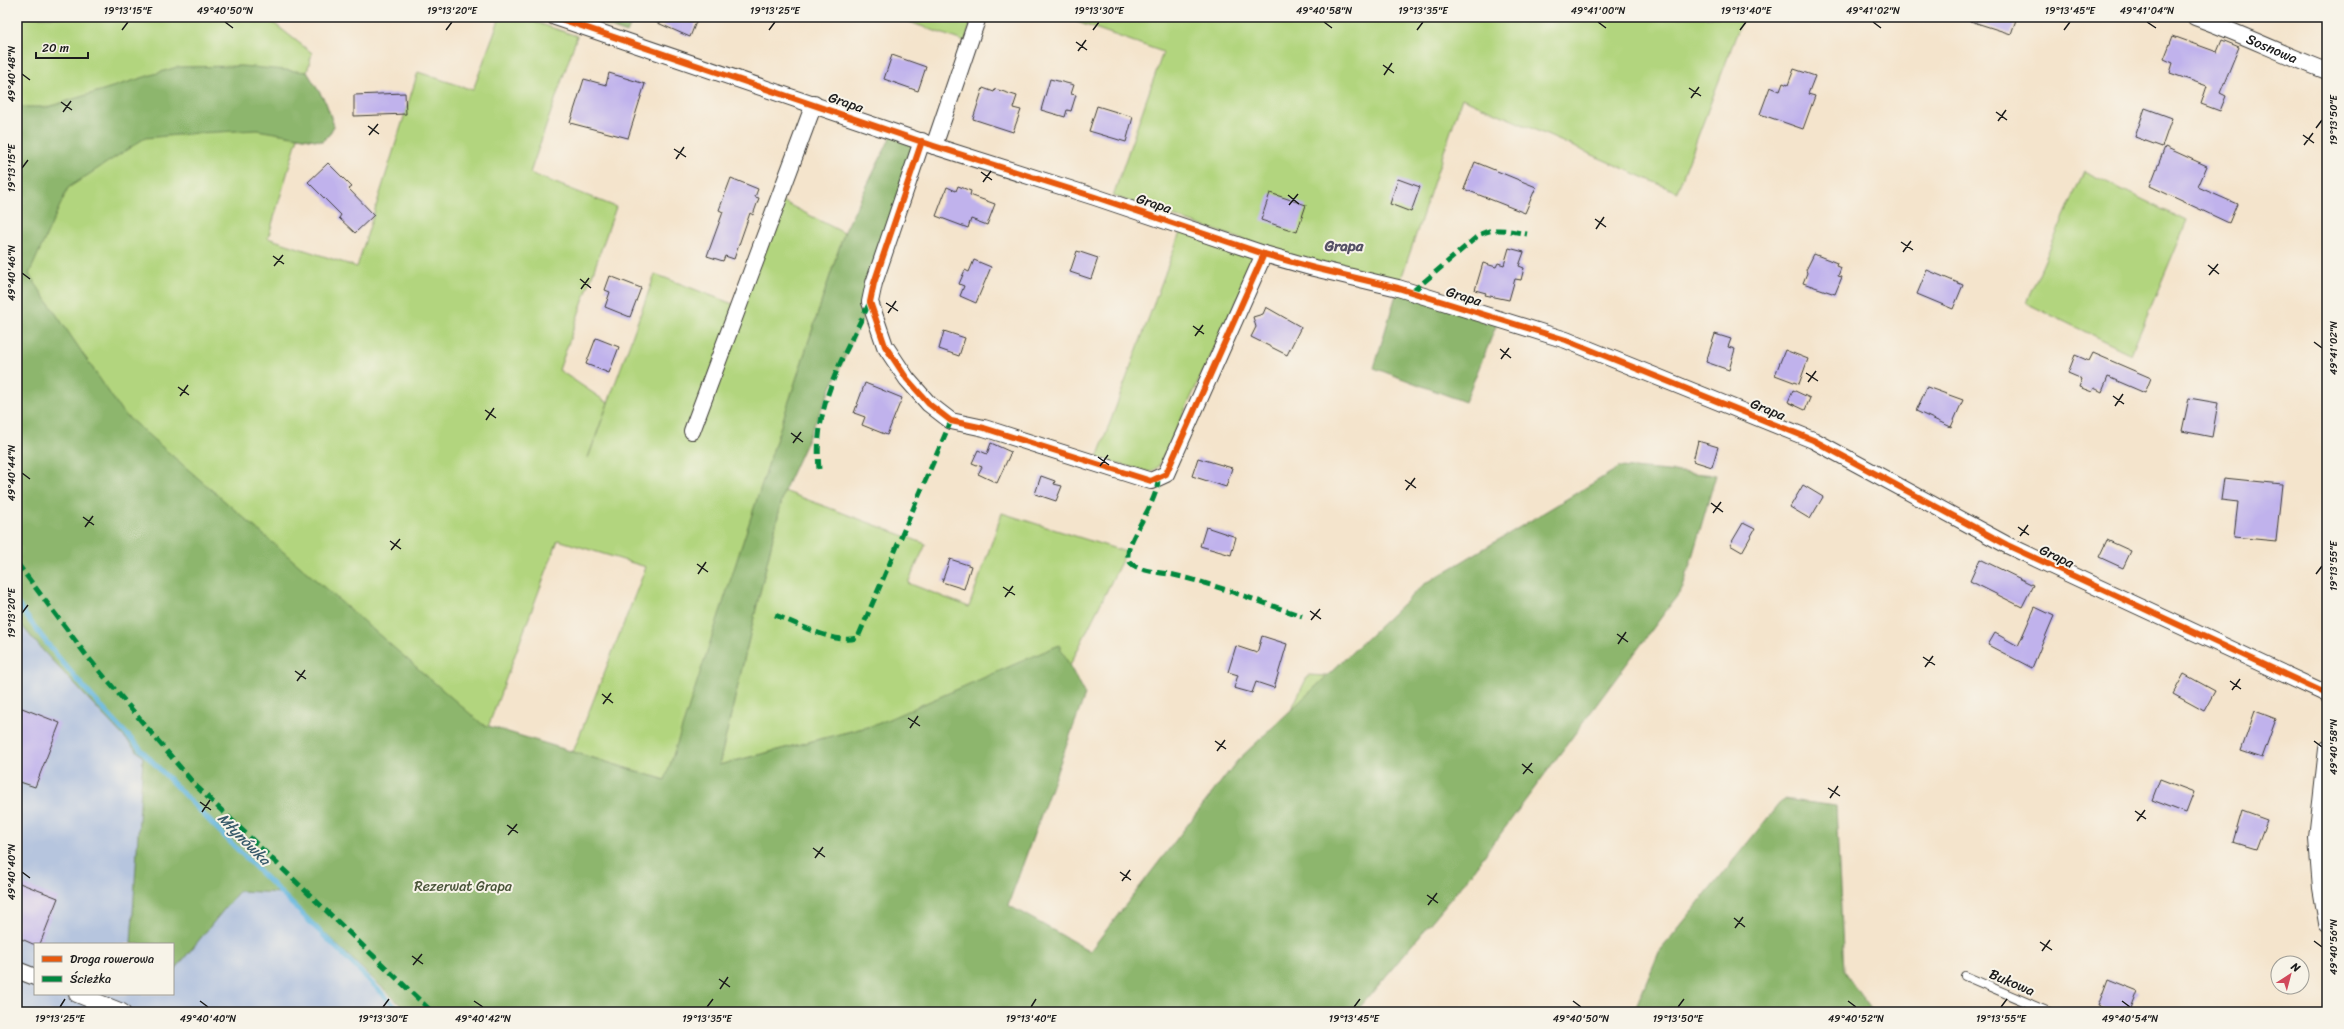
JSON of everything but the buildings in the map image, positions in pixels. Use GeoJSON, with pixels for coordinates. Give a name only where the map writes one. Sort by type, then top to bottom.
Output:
{"type":"FeatureCollection","features":[{"type":"Feature","properties":{"kind":"street","name":"Grapa"},"geometry":{"type":"LineString","coordinates":[[555,17],[928,143],[1102,199],[1264,254],[1314,268],[1398,288],[1566,340],[1813,440],[2007,545],[2327,694]]}},
{"type":"Feature","properties":{"kind":"street"},"geometry":{"type":"LineString","coordinates":[[978,17],[874,283],[870,302],[885,346],[907,379],[929,404],[951,422],[984,428],[1151,481],[1166,474],[1264,254]]}},
{"type":"Feature","properties":{"kind":"street","name":"Sosnowa"},"geometry":{"type":"LineString","coordinates":[[2195,17],[2236,32],[2262,46],[2327,71]]}},
{"type":"Feature","properties":{"kind":"street"},"geometry":{"type":"LineString","coordinates":[[692,431],[814,104]]}},
{"type":"Feature","properties":{"kind":"street"},"geometry":{"type":"LineString","coordinates":[[2327,749],[2318,838],[2327,923]]}},
{"type":"Feature","properties":{"kind":"street"},"geometry":{"type":"LineString","coordinates":[[17,970],[34,977]]}},
{"type":"Feature","properties":{"kind":"street"},"geometry":{"type":"LineString","coordinates":[[79,995],[122,1012]]}},
{"type":"Feature","properties":{"kind":"lane","name":"Bukowa"},"geometry":{"type":"LineString","coordinates":[[1965,976],[2049,1012]]}},
{"type":"Feature","properties":{"kind":"shaded area"},"geometry":{"type":"Polygon","coordinates":[[[17,620],[45,653],[143,757],[131,943],[34,943],[34,995],[174,995],[174,971],[239,891],[282,893],[401,1012],[17,1012],[17,620]]]}},
{"type":"Feature","properties":{"kind":"green space","name":"Rezerwat Grapa"},"geometry":{"type":"Polygon","coordinates":[[[17,17],[266,17],[312,53],[307,72],[326,103],[334,126],[328,136],[322,141],[298,137],[268,238],[357,267],[418,72],[473,90],[500,17],[520,17],[577,36],[530,173],[616,207],[559,370],[608,403],[588,458],[655,274],[738,306],[778,199],[844,233],[666,780],[573,752],[646,567],[558,540],[482,743],[627,842],[875,725],[719,765],[784,491],[926,544],[908,583],[969,607],[1002,513],[1126,552],[989,829],[1034,1010],[1253,789],[1308,675],[1344,677],[1326,1012],[407,1012],[258,848],[17,620],[17,44],[20,35],[17,17]]]}},
{"type":"Feature","properties":{"kind":"green space"},"geometry":{"type":"Polygon","coordinates":[[[582,17],[634,17],[627,33],[582,17]]]}},
{"type":"Feature","properties":{"kind":"green space"},"geometry":{"type":"Polygon","coordinates":[[[896,17],[973,17],[965,42],[896,17]]]}},
{"type":"Feature","properties":{"kind":"green space"},"geometry":{"type":"Polygon","coordinates":[[[1063,17],[1743,17],[1677,192],[1462,98],[1398,288],[1313,263],[1113,196],[1163,52],[1063,17]]]}},
{"type":"Feature","properties":{"kind":"green space","name":"Rezerwat Grapa"},"geometry":{"type":"Polygon","coordinates":[[[241,66],[307,72],[326,103],[334,126],[328,136],[322,141],[257,130],[198,133],[145,138],[68,188],[29,274],[123,413],[482,724],[665,780],[844,233],[893,132],[922,141],[870,302],[784,491],[719,765],[875,725],[1059,645],[1085,695],[1008,905],[1090,951],[1237,761],[1423,585],[1620,467],[1716,475],[1683,588],[1467,879],[1356,1012],[408,1012],[282,893],[239,891],[174,971],[174,943],[131,943],[143,757],[45,653],[17,620],[17,107],[48,107],[177,67],[241,66]]]}},
{"type":"Feature","properties":{"kind":"green space"},"geometry":{"type":"Polygon","coordinates":[[[2084,171],[2187,221],[2131,354],[2026,303],[2084,171]]]}},
{"type":"Feature","properties":{"kind":"green space"},"geometry":{"type":"Polygon","coordinates":[[[1181,230],[1258,256],[1158,467],[1150,472],[1097,458],[1181,230]]]}},
{"type":"Feature","properties":{"kind":"green space"},"geometry":{"type":"Polygon","coordinates":[[[1398,288],[1499,319],[1465,402],[1374,368],[1398,288]]]}},
{"type":"Feature","properties":{"kind":"green space"},"geometry":{"type":"Polygon","coordinates":[[[1783,799],[1836,806],[1844,971],[1873,1012],[1634,1012],[1659,952],[1783,799]]]}},
{"type":"Feature","properties":{"kind":"waterway","name":"Młynówka"},"geometry":{"type":"LineString","coordinates":[[17,603],[71,673],[130,739],[228,840],[401,1012]]}},
{"type":"Feature","properties":{"kind":"marked path"},"geometry":{"type":"LineString","coordinates":[[1412,292],[1479,235],[1485,232],[1497,230],[1527,234]]}},
{"type":"Feature","properties":{"kind":"marked path"},"geometry":{"type":"LineString","coordinates":[[819,469],[818,446],[825,403],[840,363],[870,302]]}},
{"type":"Feature","properties":{"kind":"marked path"},"geometry":{"type":"LineString","coordinates":[[775,615],[805,628],[840,639],[858,637],[951,421]]}},
{"type":"Feature","properties":{"kind":"marked path"},"geometry":{"type":"LineString","coordinates":[[1158,478],[1157,488],[1153,498],[1129,549],[1128,557],[1134,566],[1206,584],[1302,616]]}},
{"type":"Feature","properties":{"kind":"marked path"},"geometry":{"type":"LineString","coordinates":[[17,563],[86,655],[195,785],[432,1012]]}},
{"type":"Feature","properties":{"kind":"cycle path"},"geometry":{"type":"LineString","coordinates":[[555,17],[934,146],[1095,197],[1264,254],[1314,268],[1398,288],[1566,340],[1813,440],[2007,545],[2327,694]]}},
{"type":"Feature","properties":{"kind":"cycle path"},"geometry":{"type":"LineString","coordinates":[[922,141],[874,283],[870,302],[885,346],[907,379],[929,404],[951,421],[984,428],[1151,481],[1166,474],[1264,254]]}},
{"type":"Feature","properties":{"kind":"district","name":"Grapa"},"geometry":{"type":"Point","coordinates":[1344,246]}}]}
